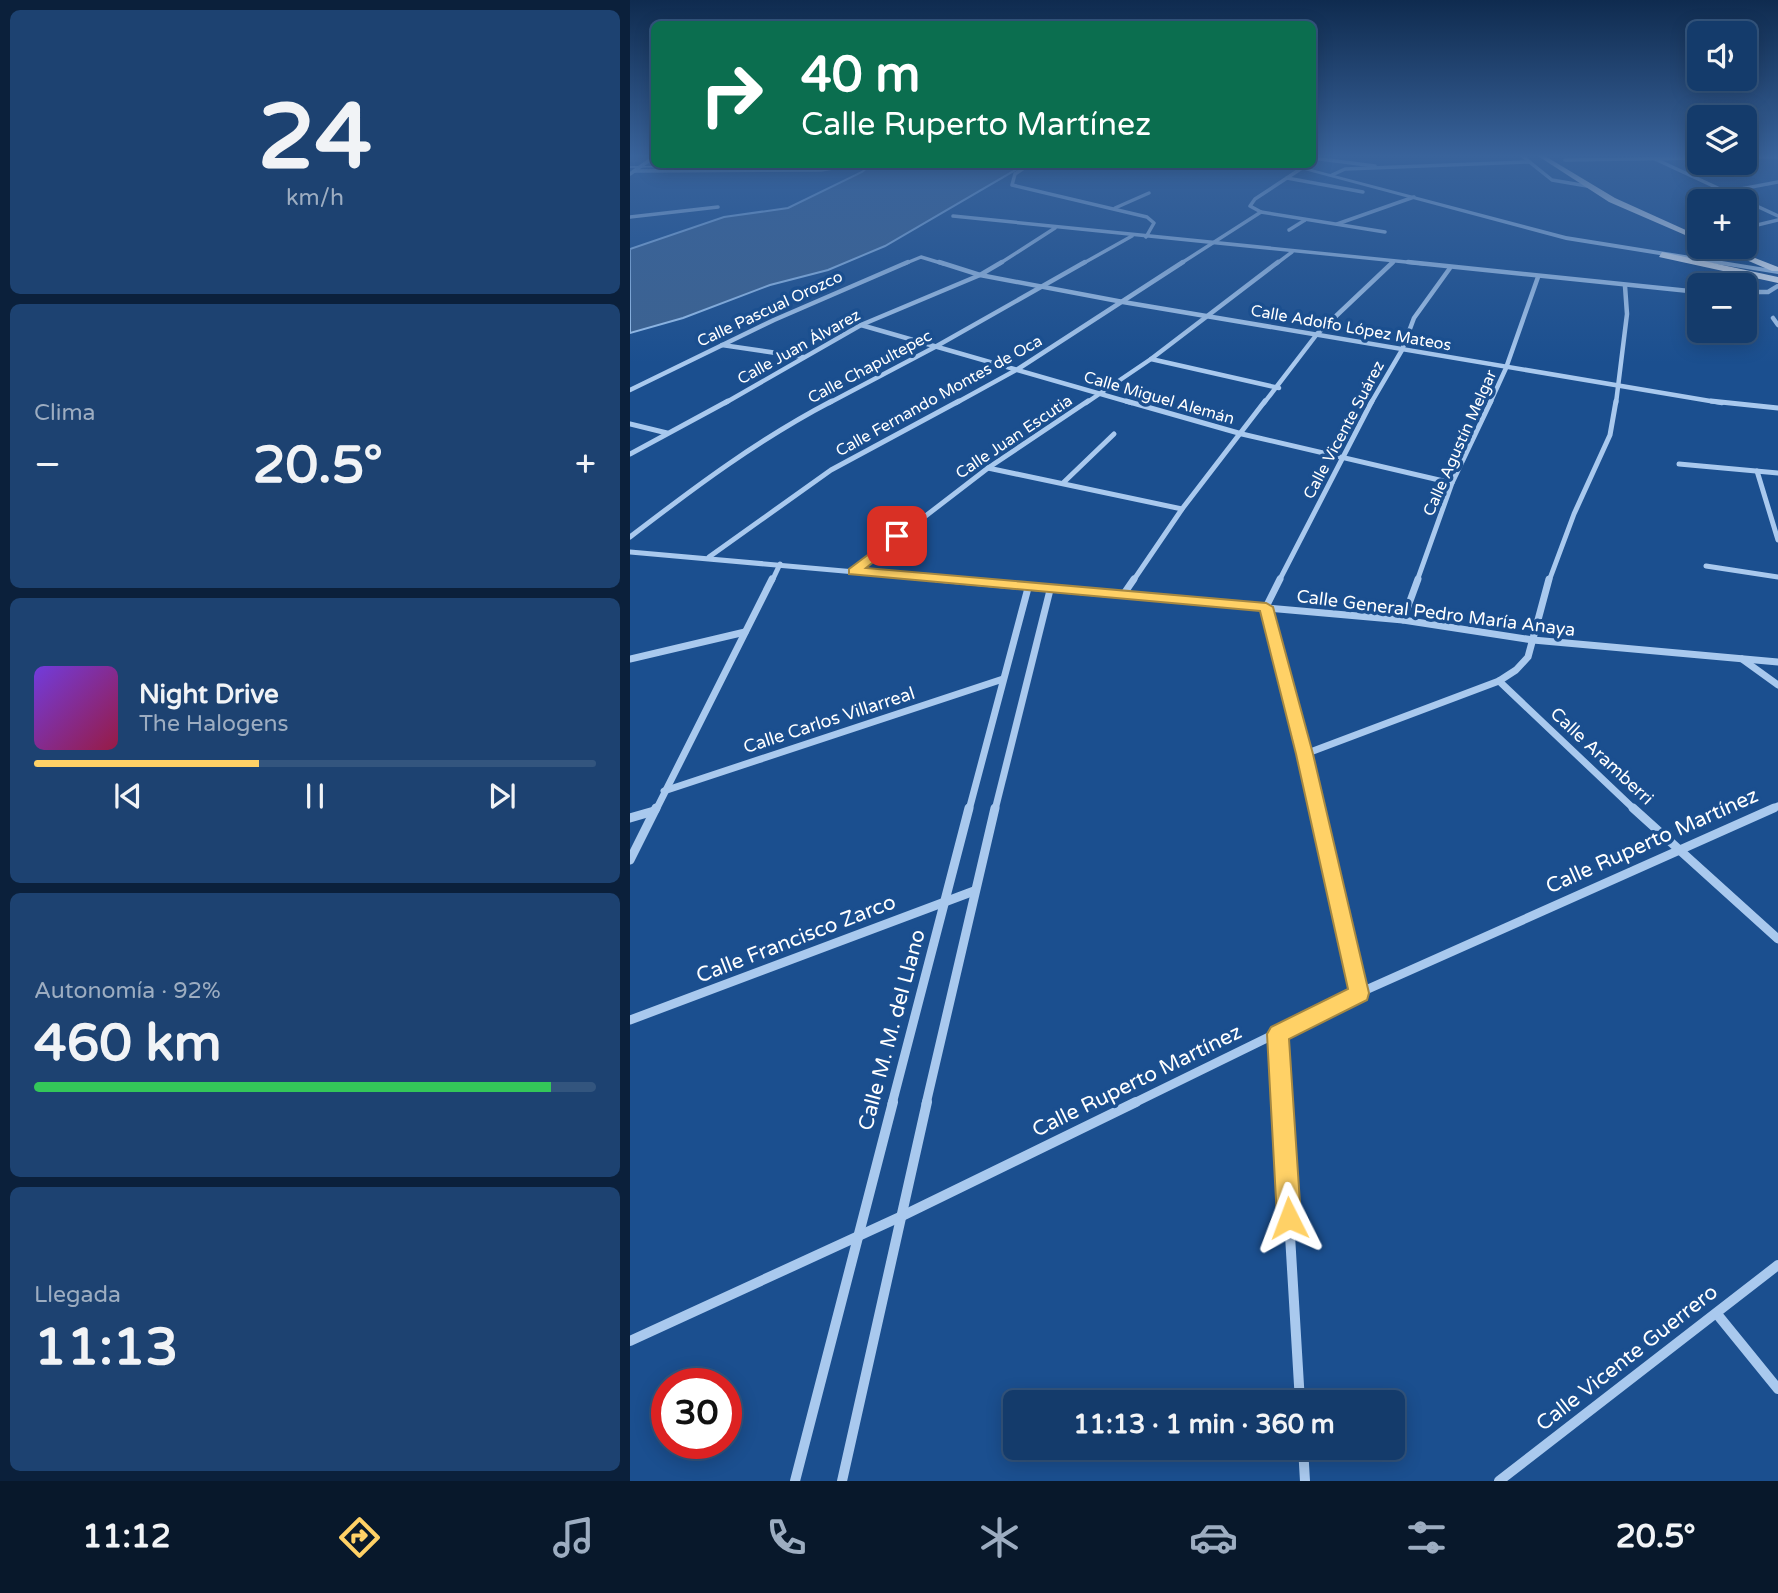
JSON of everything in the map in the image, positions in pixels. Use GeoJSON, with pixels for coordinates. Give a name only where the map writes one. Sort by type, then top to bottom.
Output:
{"type":"FeatureCollection","features":[{"type":"Feature","properties":{"kind":"main road"},"geometry":{"type":"LineString","coordinates":[[1668,225],[1687,234]]}},
{"type":"Feature","properties":{"kind":"main road"},"geometry":{"type":"LineString","coordinates":[[1662,255],[1687,251]]}},
{"type":"Feature","properties":{"kind":"main road"},"geometry":{"type":"LineString","coordinates":[[1757,253],[1778,261]]}},
{"type":"Feature","properties":{"kind":"main road"},"geometry":{"type":"LineString","coordinates":[[1662,255],[1778,280]]}},
{"type":"Feature","properties":{"kind":"main road"},"geometry":{"type":"LineString","coordinates":[[1749,259],[1778,271]]}},
{"type":"Feature","properties":{"kind":"street"},"geometry":{"type":"LineString","coordinates":[[1030,225],[1687,291]]}},
{"type":"Feature","properties":{"kind":"street"},"geometry":{"type":"LineString","coordinates":[[1146,237],[1154,225]]}},
{"type":"Feature","properties":{"kind":"street","name":"Calle Fernando Montes de Oca"},"geometry":{"type":"LineString","coordinates":[[708,558],[831,470],[1018,369],[1241,225]]}},
{"type":"Feature","properties":{"kind":"street"},"geometry":{"type":"LineString","coordinates":[[1289,230],[1297,225]]}},
{"type":"Feature","properties":{"kind":"street"},"geometry":{"type":"LineString","coordinates":[[1343,225],[1385,232]]}},
{"type":"Feature","properties":{"kind":"street"},"geometry":{"type":"LineString","coordinates":[[1518,225],[1566,238],[1662,255],[1778,271]]}},
{"type":"Feature","properties":{"kind":"street","name":"Calle Juan Álvarez"},"geometry":{"type":"LineString","coordinates":[[630,454],[862,325],[980,275],[1029,247],[1055,228]]}},
{"type":"Feature","properties":{"kind":"street","name":"Calle Chapultepec"},"geometry":{"type":"LineString","coordinates":[[630,537],[748,449],[1132,236]]}},
{"type":"Feature","properties":{"kind":"street","name":"Calle Juan Escutia"},"geometry":{"type":"LineString","coordinates":[[854,571],[988,468],[1151,359],[1293,252]]}},
{"type":"Feature","properties":{"kind":"street"},"geometry":{"type":"LineString","coordinates":[[1662,255],[1687,256]]}},
{"type":"Feature","properties":{"kind":"street","name":"Calle Pascual Orozco"},"geometry":{"type":"LineString","coordinates":[[630,390],[914,257],[923,257]]}},
{"type":"Feature","properties":{"kind":"street","name":"Calle Adolfo López Mateos"},"geometry":{"type":"LineString","coordinates":[[923,257],[980,275],[1123,302],[1506,368],[1778,408]]}},
{"type":"Feature","properties":{"kind":"street"},"geometry":{"type":"LineString","coordinates":[[1123,595],[1182,509],[1279,388],[1317,334],[1393,261]]}},
{"type":"Feature","properties":{"kind":"street","name":"Calle Vicente Suárez"},"geometry":{"type":"LineString","coordinates":[[1266,607],[1340,458],[1402,349],[1414,318],[1450,268]]}},
{"type":"Feature","properties":{"kind":"street","name":"Calle Agustín Melgar"},"geometry":{"type":"LineString","coordinates":[[1403,620],[1452,483],[1506,368],[1538,276]]}},
{"type":"Feature","properties":{"kind":"street"},"geometry":{"type":"LineString","coordinates":[[1304,754],[1499,681],[1516,670],[1528,657],[1559,551],[1610,435],[1627,314],[1625,286]]}},
{"type":"Feature","properties":{"kind":"street"},"geometry":{"type":"LineString","coordinates":[[1757,292],[1768,292],[1778,286]]}},
{"type":"Feature","properties":{"kind":"street"},"geometry":{"type":"LineString","coordinates":[[1773,318],[1778,325]]}},
{"type":"Feature","properties":{"kind":"street","name":"Calle Miguel Alemán"},"geometry":{"type":"LineString","coordinates":[[862,325],[1242,434],[1452,483]]}},
{"type":"Feature","properties":{"kind":"street"},"geometry":{"type":"LineString","coordinates":[[722,345],[804,358]]}},
{"type":"Feature","properties":{"kind":"street"},"geometry":{"type":"LineString","coordinates":[[1151,359],[1279,388]]}},
{"type":"Feature","properties":{"kind":"street"},"geometry":{"type":"LineString","coordinates":[[630,424],[667,433]]}},
{"type":"Feature","properties":{"kind":"street"},"geometry":{"type":"LineString","coordinates":[[1063,483],[1114,434]]}},
{"type":"Feature","properties":{"kind":"street"},"geometry":{"type":"LineString","coordinates":[[1679,464],[1778,473]]}},
{"type":"Feature","properties":{"kind":"street"},"geometry":{"type":"LineString","coordinates":[[988,468],[1182,509]]}},
{"type":"Feature","properties":{"kind":"street"},"geometry":{"type":"LineString","coordinates":[[1758,471],[1778,540]]}},
{"type":"Feature","properties":{"kind":"street","name":"Calle General Pedro María Anaya"},"geometry":{"type":"LineString","coordinates":[[632,554],[780,564],[1028,589],[1266,607],[1403,620],[1533,640],[1778,662]]}},
{"type":"Feature","properties":{"kind":"street"},"geometry":{"type":"LineString","coordinates":[[630,860],[780,564]]}},
{"type":"Feature","properties":{"kind":"street"},"geometry":{"type":"LineString","coordinates":[[1706,566],[1778,577]]}},
{"type":"Feature","properties":{"kind":"street","name":"Calle M. M. del Llano"},"geometry":{"type":"LineString","coordinates":[[795,1481],[944,902],[1028,589]]}},
{"type":"Feature","properties":{"kind":"street"},"geometry":{"type":"LineString","coordinates":[[842,1481],[974,891],[1051,590]]}},
{"type":"Feature","properties":{"kind":"street"},"geometry":{"type":"LineString","coordinates":[[1266,607],[1304,754],[1359,993]]}},
{"type":"Feature","properties":{"kind":"street"},"geometry":{"type":"LineString","coordinates":[[630,659],[745,632]]}},
{"type":"Feature","properties":{"kind":"street"},"geometry":{"type":"LineString","coordinates":[[1741,658],[1778,685]]}},
{"type":"Feature","properties":{"kind":"street","name":"Calle Carlos Villarreal"},"geometry":{"type":"LineString","coordinates":[[664,791],[1003,680]]}},
{"type":"Feature","properties":{"kind":"street","name":"Calle Aramberri"},"geometry":{"type":"LineString","coordinates":[[1499,681],[1678,850],[1778,939]]}},
{"type":"Feature","properties":{"kind":"street","name":"Calle Ruperto Martínez"},"geometry":{"type":"LineString","coordinates":[[630,1341],[857,1238],[1359,993],[1778,806]]}},
{"type":"Feature","properties":{"kind":"street"},"geometry":{"type":"LineString","coordinates":[[630,818],[654,811]]}},
{"type":"Feature","properties":{"kind":"street","name":"Calle Francisco Zarco"},"geometry":{"type":"LineString","coordinates":[[630,1020],[974,891]]}},
{"type":"Feature","properties":{"kind":"street"},"geometry":{"type":"LineString","coordinates":[[1278,1034],[1299,1390]]}},
{"type":"Feature","properties":{"kind":"street","name":"Calle Vicente Guerrero"},"geometry":{"type":"LineString","coordinates":[[1499,1481],[1778,1265]]}},
{"type":"Feature","properties":{"kind":"street"},"geometry":{"type":"LineString","coordinates":[[1717,1314],[1778,1389]]}},
{"type":"Feature","properties":{"kind":"street"},"geometry":{"type":"LineString","coordinates":[[1304,1460],[1305,1481]]}},
{"type":"Feature","properties":{"kind":"water"},"geometry":{"type":"Polygon","coordinates":[[[700,225],[921,225],[885,246],[828,270],[770,285],[683,318],[630,333],[630,249],[700,225]]]}},
{"type":"Feature","properties":{"kind":"route"},"geometry":{"type":"LineString","coordinates":[[897,536],[854,571],[1028,589],[1266,607],[1304,754],[1359,993],[1278,1034],[1289,1218]]}}]}
